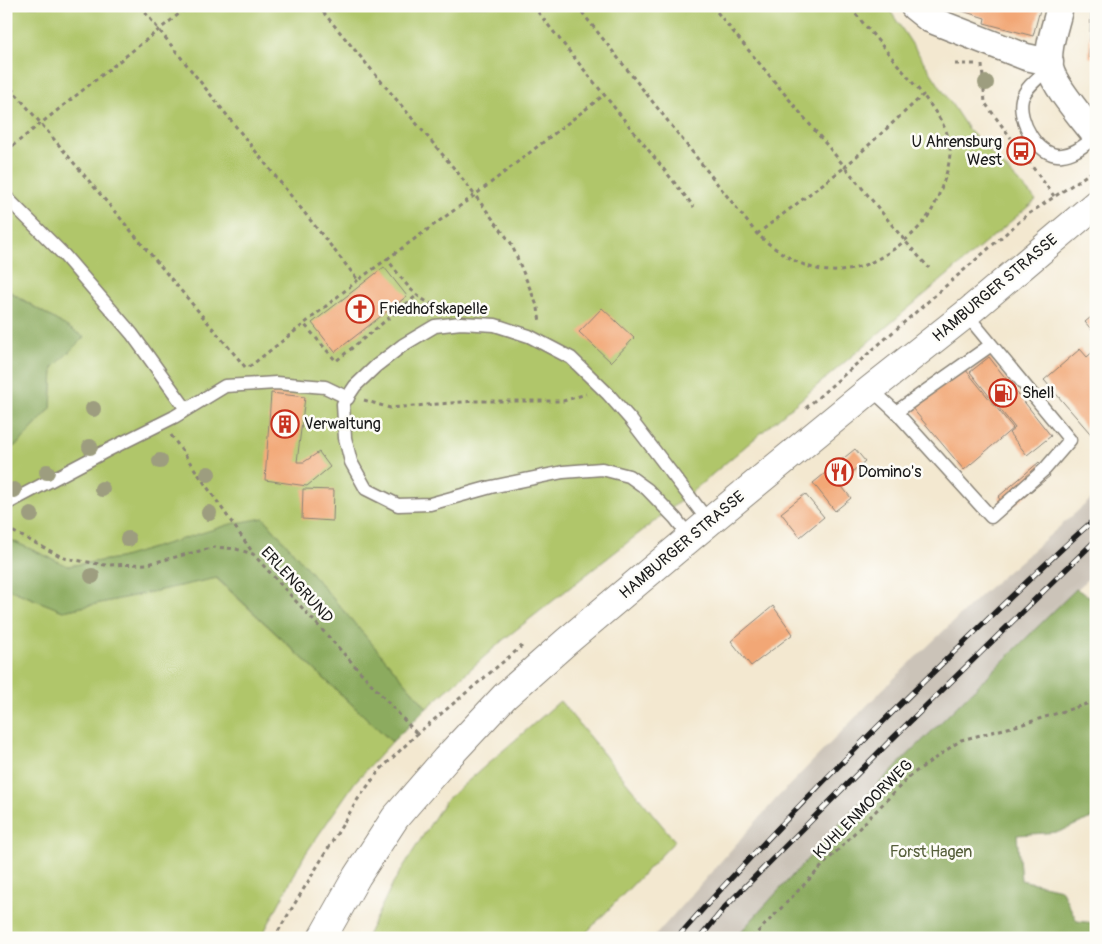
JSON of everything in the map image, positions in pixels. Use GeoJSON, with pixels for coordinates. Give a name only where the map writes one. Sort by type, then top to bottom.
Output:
{"type":"FeatureCollection","features":[{"type":"Feature","properties":{"kind":"main road","name":"HAMBURGER STRASSE"},"geometry":{"type":"LineString","coordinates":[[322,938],[353,882],[395,818],[446,759],[512,690],[699,530],[966,314],[1096,204]]}},
{"type":"Feature","properties":{"kind":"street"},"geometry":{"type":"LineString","coordinates":[[1060,6],[1050,46],[1050,64],[1061,89],[1096,136]]}},
{"type":"Feature","properties":{"kind":"street"},"geometry":{"type":"LineString","coordinates":[[914,7],[929,19],[1002,49],[1050,64]]}},
{"type":"Feature","properties":{"kind":"lane"},"geometry":{"type":"LineString","coordinates":[[1050,64],[1030,86],[1022,99],[1023,120],[1035,141],[1044,150],[1060,156],[1071,154],[1096,136]]}},
{"type":"Feature","properties":{"kind":"lane"},"geometry":{"type":"LineString","coordinates":[[6,197],[64,255],[132,334],[186,409]]}},
{"type":"Feature","properties":{"kind":"lane"},"geometry":{"type":"LineString","coordinates":[[871,389],[896,412],[991,517],[1005,506],[1045,469],[1070,440],[966,314]]}},
{"type":"Feature","properties":{"kind":"lane"},"geometry":{"type":"LineString","coordinates":[[461,322],[495,325],[528,336],[571,358],[603,389],[642,434],[699,530],[675,518],[648,489],[629,476],[602,469],[563,472],[491,487],[430,504],[398,505],[366,489],[351,462],[345,438],[343,404],[355,386],[383,361],[403,345],[434,326],[461,322]]}},
{"type":"Feature","properties":{"kind":"lane"},"geometry":{"type":"LineString","coordinates":[[896,412],[991,345]]}},
{"type":"Feature","properties":{"kind":"lane"},"geometry":{"type":"LineString","coordinates":[[6,504],[162,422],[225,386],[276,383],[325,388],[349,395]]}},
{"type":"Feature","properties":{"kind":"path"},"geometry":{"type":"LineString","coordinates":[[140,6],[358,280]]}},
{"type":"Feature","properties":{"kind":"path"},"geometry":{"type":"LineString","coordinates":[[6,151],[189,6]]}},
{"type":"Feature","properties":{"kind":"path"},"geometry":{"type":"LineString","coordinates":[[318,6],[458,173],[511,243],[538,308],[543,344]]}},
{"type":"Feature","properties":{"kind":"path"},"geometry":{"type":"LineString","coordinates":[[533,6],[694,207]]}},
{"type":"Feature","properties":{"kind":"path"},"geometry":{"type":"LineString","coordinates":[[577,6],[757,234],[776,250],[792,259],[814,268],[838,271],[863,266],[905,241],[920,227],[932,210],[950,161],[950,146],[947,132],[936,112],[850,6]]}},
{"type":"Feature","properties":{"kind":"path"},"geometry":{"type":"LineString","coordinates":[[712,6],[929,268]]}},
{"type":"Feature","properties":{"kind":"path"},"geometry":{"type":"LineString","coordinates":[[955,64],[981,64],[1002,49]]}},
{"type":"Feature","properties":{"kind":"path"},"geometry":{"type":"LineString","coordinates":[[981,64],[985,103],[1016,144]]}},
{"type":"Feature","properties":{"kind":"path"},"geometry":{"type":"LineString","coordinates":[[6,82],[247,369]]}},
{"type":"Feature","properties":{"kind":"path"},"geometry":{"type":"LineString","coordinates":[[225,386],[358,280],[475,195],[604,95]]}},
{"type":"Feature","properties":{"kind":"path"},"geometry":{"type":"LineString","coordinates":[[757,234],[845,167],[923,95]]}},
{"type":"Feature","properties":{"kind":"path"},"geometry":{"type":"LineString","coordinates":[[1027,159],[1054,196]]}},
{"type":"Feature","properties":{"kind":"path"},"geometry":{"type":"LineString","coordinates":[[803,411],[1013,227],[1054,196],[1096,169]]}},
{"type":"Feature","properties":{"kind":"path"},"geometry":{"type":"LineString","coordinates":[[304,324],[336,361],[416,296],[387,259]]}},
{"type":"Feature","properties":{"kind":"path"},"geometry":{"type":"LineString","coordinates":[[349,395],[390,408],[475,401],[563,402],[603,389]]}},
{"type":"Feature","properties":{"kind":"path"},"geometry":{"type":"LineString","coordinates":[[162,422],[253,554]]}},
{"type":"Feature","properties":{"kind":"path","name":"ERLENGRUND"},"geometry":{"type":"LineString","coordinates":[[6,528],[64,558],[105,566],[148,564],[215,547],[236,549],[253,554],[417,734]]}},
{"type":"Feature","properties":{"kind":"path"},"geometry":{"type":"LineString","coordinates":[[274,938],[358,800],[379,772],[417,734],[527,641]]}},
{"type":"Feature","properties":{"kind":"path","name":"KUHLENMOORWEG"},"geometry":{"type":"LineString","coordinates":[[752,938],[911,775],[961,740],[1023,724],[1096,701]]}},
{"type":"Feature","properties":{"kind":"shaded area"},"geometry":{"type":"Polygon","coordinates":[[[1096,495],[1096,571],[859,803],[735,938],[653,938],[776,799],[882,690],[982,594],[1096,495]]]}},
{"type":"Feature","properties":{"kind":"green space"},"geometry":{"type":"Polygon","coordinates":[[[6,6],[887,6],[968,129],[1036,200],[688,495],[503,640],[427,708],[264,518],[120,558],[68,566],[6,538],[6,452],[20,442],[51,408],[53,368],[83,337],[6,289],[6,6]]]}},
{"type":"Feature","properties":{"kind":"green space"},"geometry":{"type":"Polygon","coordinates":[[[6,290],[84,337],[53,368],[51,408],[20,442],[6,452],[6,290]]]}},
{"type":"Feature","properties":{"kind":"green space"},"geometry":{"type":"Polygon","coordinates":[[[264,518],[427,708],[392,742],[217,578],[63,611],[6,588],[6,538],[68,566],[120,558],[231,524],[264,518]]]}},
{"type":"Feature","properties":{"kind":"green space"},"geometry":{"type":"Polygon","coordinates":[[[216,578],[392,742],[355,782],[304,856],[261,938],[6,938],[6,588],[63,611],[216,578]]]}},
{"type":"Feature","properties":{"kind":"green space","name":"Forst Hagen"},"geometry":{"type":"Polygon","coordinates":[[[1076,589],[1096,600],[1096,816],[1059,832],[1017,835],[1021,880],[1061,889],[1077,921],[1096,923],[1096,938],[735,938],[859,803],[1076,589]]]}},
{"type":"Feature","properties":{"kind":"green space"},"geometry":{"type":"Polygon","coordinates":[[[560,701],[675,841],[581,938],[366,938],[393,883],[445,801],[560,701]]]}},
{"type":"Feature","properties":{"kind":"building"},"geometry":{"type":"Polygon","coordinates":[[[946,6],[1041,6],[1033,36],[984,23],[985,18],[946,6]]]}},
{"type":"Feature","properties":{"kind":"building"},"geometry":{"type":"Polygon","coordinates":[[[1091,11],[1096,12],[1096,59],[1089,57],[1091,11]]]}},
{"type":"Feature","properties":{"kind":"building","name":"Friedhofskapelle"},"geometry":{"type":"Polygon","coordinates":[[[384,267],[407,296],[335,352],[312,323],[384,267]]]}},
{"type":"Feature","properties":{"kind":"building"},"geometry":{"type":"Polygon","coordinates":[[[602,308],[634,338],[611,362],[579,332],[602,308]]]}},
{"type":"Feature","properties":{"kind":"building"},"geometry":{"type":"Polygon","coordinates":[[[1096,313],[1096,335],[1085,322],[1096,313]]]}},
{"type":"Feature","properties":{"kind":"building"},"geometry":{"type":"Polygon","coordinates":[[[1080,349],[1087,357],[1096,349],[1096,440],[1044,380],[1080,349]]]}},
{"type":"Feature","properties":{"kind":"building","name":"Shell"},"geometry":{"type":"Polygon","coordinates":[[[989,357],[1051,436],[1027,455],[1009,433],[1015,428],[970,372],[989,357]]]}},
{"type":"Feature","properties":{"kind":"building"},"geometry":{"type":"Polygon","coordinates":[[[965,369],[1013,428],[964,470],[907,402],[965,369]]]}},
{"type":"Feature","properties":{"kind":"building","name":"Verwaltung"},"geometry":{"type":"Polygon","coordinates":[[[271,393],[305,397],[297,462],[304,462],[319,452],[330,467],[307,486],[265,480],[271,393]]]}},
{"type":"Feature","properties":{"kind":"building","name":"Domino's"},"geometry":{"type":"Polygon","coordinates":[[[855,449],[865,461],[839,483],[851,498],[835,511],[813,483],[855,449]]]}},
{"type":"Feature","properties":{"kind":"building"},"geometry":{"type":"Polygon","coordinates":[[[1039,462],[1050,476],[1008,510],[998,497],[1039,462]]]}},
{"type":"Feature","properties":{"kind":"building"},"geometry":{"type":"Polygon","coordinates":[[[303,489],[334,490],[333,521],[302,519],[303,489]]]}},
{"type":"Feature","properties":{"kind":"building"},"geometry":{"type":"Polygon","coordinates":[[[805,494],[824,517],[800,537],[781,513],[805,494]]]}},
{"type":"Feature","properties":{"kind":"building"},"geometry":{"type":"Polygon","coordinates":[[[773,606],[793,634],[751,666],[731,641],[773,606]]]}},
{"type":"Feature","properties":{"kind":"railway"},"geometry":{"type":"LineString","coordinates":[[677,938],[744,864],[849,756],[1025,583],[1096,518]]}},
{"type":"Feature","properties":{"kind":"railway"},"geometry":{"type":"LineString","coordinates":[[700,938],[725,907],[891,740],[1096,540]]}},
{"type":"Feature","properties":{"kind":"place","name":"U Ahrensburg West"},"geometry":{"type":"Point","coordinates":[1021,151]}},
{"type":"Feature","properties":{"kind":"place","name":"Friedhofskapelle"},"geometry":{"type":"Point","coordinates":[360,309]}},
{"type":"Feature","properties":{"kind":"place","name":"Shell"},"geometry":{"type":"Point","coordinates":[1003,393]}},
{"type":"Feature","properties":{"kind":"place","name":"Verwaltung"},"geometry":{"type":"Point","coordinates":[285,424]}},
{"type":"Feature","properties":{"kind":"place","name":"Domino's"},"geometry":{"type":"Point","coordinates":[839,472]}}]}
